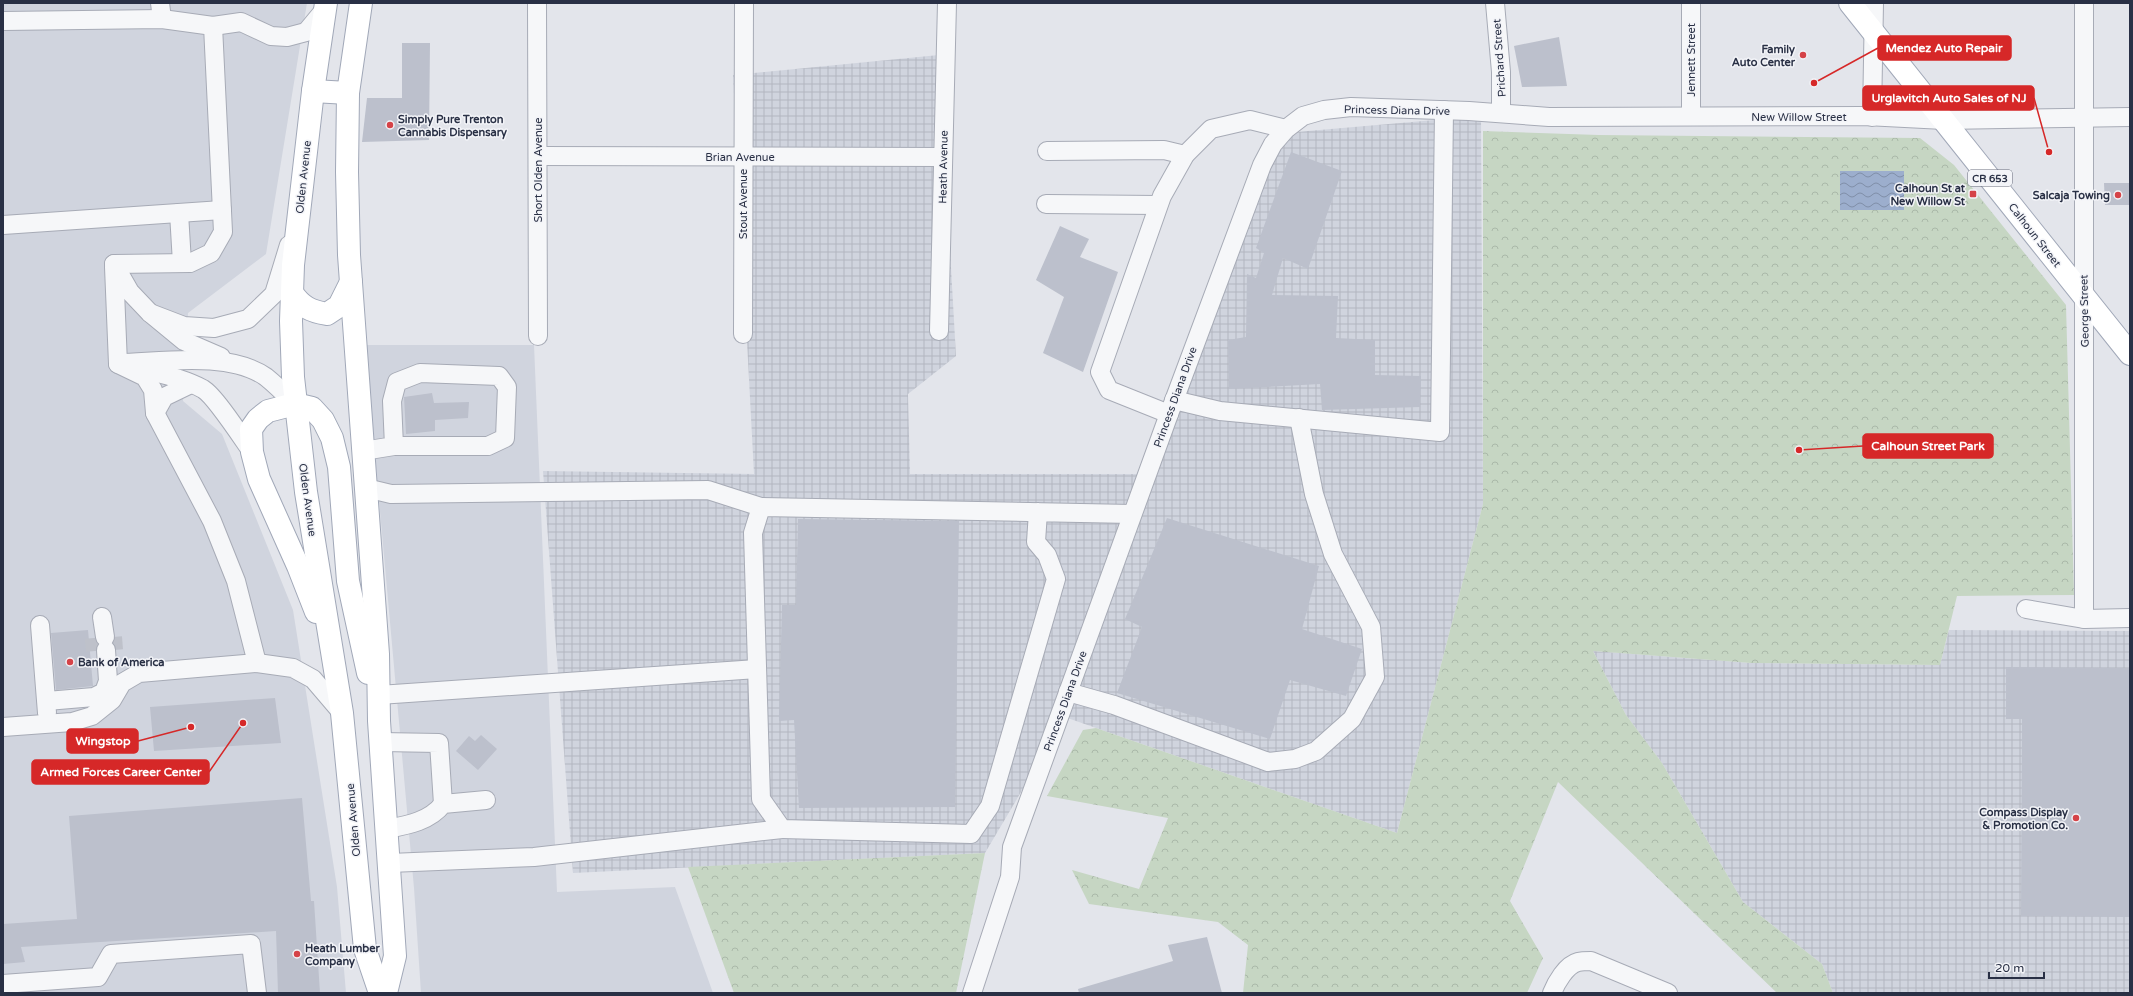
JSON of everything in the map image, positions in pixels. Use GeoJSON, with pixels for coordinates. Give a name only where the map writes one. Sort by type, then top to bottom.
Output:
{"type":"FeatureCollection","features":[{"type":"Feature","properties":{"kind":"main road"},"geometry":{"type":"LineString","coordinates":[[361,3],[348,93],[347,172],[351,282],[378,654],[380,732],[390,863],[395,956],[386,993]]}},
{"type":"Feature","properties":{"kind":"main road","name":"Calhoun Street"},"geometry":{"type":"LineString","coordinates":[[1850,3],[2130,354]]}},
{"type":"Feature","properties":{"kind":"main road","name":"Olden Avenue"},"geometry":{"type":"LineString","coordinates":[[325,6],[299,209],[292,293],[291,321],[295,404],[306,492],[342,713],[365,949],[380,993]]}},
{"type":"Feature","properties":{"kind":"main road"},"geometry":{"type":"LineString","coordinates":[[313,91],[348,93]]}},
{"type":"Feature","properties":{"kind":"main road"},"geometry":{"type":"LineString","coordinates":[[292,293],[300,305],[312,312],[327,314],[339,306],[351,282]]}},
{"type":"Feature","properties":{"kind":"main road"},"geometry":{"type":"LineString","coordinates":[[333,659],[298,566],[259,479],[252,452],[251,429],[258,419],[268,411],[295,404],[312,408],[323,420],[332,438],[339,467],[348,581],[380,732]]}},
{"type":"Feature","properties":{"kind":"street","name":"Short Olden Avenue"},"geometry":{"type":"LineString","coordinates":[[537,3],[538,336]]}},
{"type":"Feature","properties":{"kind":"street","name":"Stout Avenue"},"geometry":{"type":"LineString","coordinates":[[743,334],[744,3]]}},
{"type":"Feature","properties":{"kind":"street","name":"Heath Avenue"},"geometry":{"type":"LineString","coordinates":[[939,331],[947,3]]}},
{"type":"Feature","properties":{"kind":"street","name":"Prichard Street"},"geometry":{"type":"LineString","coordinates":[[1495,3],[1501,72],[1501,112]]}},
{"type":"Feature","properties":{"kind":"street","name":"Jennett Street"},"geometry":{"type":"LineString","coordinates":[[1691,3],[1691,116]]}},
{"type":"Feature","properties":{"kind":"street"},"geometry":{"type":"LineString","coordinates":[[1872,117],[1875,34],[1874,3]]}},
{"type":"Feature","properties":{"kind":"street","name":"George Street"},"geometry":{"type":"LineString","coordinates":[[2084,3],[2084,619]]}},
{"type":"Feature","properties":{"kind":"street"},"geometry":{"type":"LineString","coordinates":[[3,21],[161,11],[213,26],[242,22],[272,36],[287,37],[306,32],[325,6]]}},
{"type":"Feature","properties":{"kind":"street"},"geometry":{"type":"LineString","coordinates":[[114,264],[190,263],[211,253],[223,232],[213,26]]}},
{"type":"Feature","properties":{"kind":"street","name":"Princess Diana Drive"},"geometry":{"type":"LineString","coordinates":[[972,993],[1010,878],[1012,847],[1171,407],[1262,165],[1273,144],[1286,129],[1303,116],[1324,110],[1351,107],[1469,111]]}},
{"type":"Feature","properties":{"kind":"street"},"geometry":{"type":"LineString","coordinates":[[1286,129],[1250,120],[1211,129],[1185,155],[1158,205],[1100,372],[1109,390],[1171,407],[1220,410],[1440,432],[1444,110]]}},
{"type":"Feature","properties":{"kind":"street","name":"New Willow Street"},"geometry":{"type":"LineString","coordinates":[[1469,111],[1501,112],[1549,117],[1872,117],[1944,120],[2130,117]]}},
{"type":"Feature","properties":{"kind":"street"},"geometry":{"type":"LineString","coordinates":[[1047,151],[1164,150],[1185,155]]}},
{"type":"Feature","properties":{"kind":"street","name":"Brian Avenue"},"geometry":{"type":"LineString","coordinates":[[538,156],[943,157]]}},
{"type":"Feature","properties":{"kind":"street"},"geometry":{"type":"LineString","coordinates":[[1046,204],[1158,205]]}},
{"type":"Feature","properties":{"kind":"street"},"geometry":{"type":"LineString","coordinates":[[150,314],[184,326],[214,328],[248,319],[274,294],[299,209]]}},
{"type":"Feature","properties":{"kind":"street"},"geometry":{"type":"LineString","coordinates":[[3,225],[222,210]]}},
{"type":"Feature","properties":{"kind":"street"},"geometry":{"type":"LineString","coordinates":[[179,213],[182,263]]}},
{"type":"Feature","properties":{"kind":"street"},"geometry":{"type":"LineString","coordinates":[[114,264],[130,292],[150,314],[184,341],[265,377],[295,404]]}},
{"type":"Feature","properties":{"kind":"street"},"geometry":{"type":"LineString","coordinates":[[114,264],[118,364]]}},
{"type":"Feature","properties":{"kind":"street"},"geometry":{"type":"LineString","coordinates":[[118,364],[202,360],[232,363]]}},
{"type":"Feature","properties":{"kind":"street"},"geometry":{"type":"LineString","coordinates":[[118,364],[178,378],[204,389],[228,418],[252,452]]}},
{"type":"Feature","properties":{"kind":"street"},"geometry":{"type":"LineString","coordinates":[[118,364],[145,378],[153,390],[155,413],[212,521],[236,581],[257,663]]}},
{"type":"Feature","properties":{"kind":"street"},"geometry":{"type":"LineString","coordinates":[[363,451],[394,446],[488,446],[505,438],[507,387],[499,376],[420,373],[397,382],[392,401],[394,446]]}},
{"type":"Feature","properties":{"kind":"street"},"geometry":{"type":"LineString","coordinates":[[155,413],[164,397],[191,384]]}},
{"type":"Feature","properties":{"kind":"street"},"geometry":{"type":"LineString","coordinates":[[1068,692],[1114,705],[1268,762],[1295,759],[1316,751],[1352,718],[1375,677],[1371,627],[1333,554],[1314,494],[1299,418]]}},
{"type":"Feature","properties":{"kind":"street"},"geometry":{"type":"LineString","coordinates":[[366,488],[391,494],[708,490],[762,507],[1132,514]]}},
{"type":"Feature","properties":{"kind":"street"},"geometry":{"type":"LineString","coordinates":[[762,507],[752,533],[761,798],[782,829]]}},
{"type":"Feature","properties":{"kind":"street"},"geometry":{"type":"LineString","coordinates":[[390,863],[534,857],[782,829],[971,834],[990,806],[1056,579],[1047,555],[1036,542],[1038,512]]}},
{"type":"Feature","properties":{"kind":"street"},"geometry":{"type":"LineString","coordinates":[[2026,609],[2084,619],[2130,618]]}},
{"type":"Feature","properties":{"kind":"street"},"geometry":{"type":"LineString","coordinates":[[40,625],[48,724]]}},
{"type":"Feature","properties":{"kind":"street"},"geometry":{"type":"LineString","coordinates":[[47,701],[94,697],[103,688],[104,638]]}},
{"type":"Feature","properties":{"kind":"street"},"geometry":{"type":"LineString","coordinates":[[3,727],[72,722],[92,716],[112,700],[122,683],[139,673],[257,663],[293,668],[313,679],[342,713]]}},
{"type":"Feature","properties":{"kind":"street"},"geometry":{"type":"LineString","coordinates":[[379,695],[757,669]]}},
{"type":"Feature","properties":{"kind":"street"},"geometry":{"type":"LineString","coordinates":[[380,732],[439,743],[443,804],[438,810],[417,822],[387,829]]}},
{"type":"Feature","properties":{"kind":"street"},"geometry":{"type":"LineString","coordinates":[[443,804],[486,800]]}},
{"type":"Feature","properties":{"kind":"street"},"geometry":{"type":"LineString","coordinates":[[3,984],[98,977],[111,954],[251,944],[257,993]]}},
{"type":"Feature","properties":{"kind":"street"},"geometry":{"type":"LineString","coordinates":[[1552,993],[1560,978],[1569,968],[1577,962],[1591,961],[1668,993]]}},
{"type":"Feature","properties":{"kind":"shaded area"},"geometry":{"type":"Polygon","coordinates":[[[3,3],[307,3],[266,254],[188,313],[183,401],[222,434],[293,610],[337,887],[346,993],[3,993],[3,3]]]}},
{"type":"Feature","properties":{"kind":"shaded area"},"geometry":{"type":"Polygon","coordinates":[[[939,55],[956,356],[908,394],[910,474],[1137,474],[1273,134],[1481,116],[1483,504],[1397,833],[1056,714],[1040,760],[985,853],[573,873],[543,471],[754,474],[733,75],[939,55]]]}},
{"type":"Feature","properties":{"kind":"shaded area"},"geometry":{"type":"Polygon","coordinates":[[[365,345],[534,345],[557,892],[675,887],[713,993],[421,993],[414,888],[365,345]]]}},
{"type":"Feature","properties":{"kind":"shaded area"},"geometry":{"type":"Polygon","coordinates":[[[1949,630],[2130,631],[2130,993],[1833,993],[1822,964],[1743,902],[1662,763],[1626,715],[1593,651],[1751,663],[1940,665],[1949,630]]]}},
{"type":"Feature","properties":{"kind":"green space"},"geometry":{"type":"Polygon","coordinates":[[[1483,131],[1599,135],[1920,138],[1954,165],[2066,305],[2074,595],[1957,596],[1940,665],[1751,663],[1593,651],[1626,715],[1662,763],[1743,902],[1822,964],[1833,993],[1777,993],[1558,782],[1510,901],[1543,958],[1527,993],[1243,993],[1248,945],[1218,922],[1089,904],[1072,870],[1139,889],[1168,818],[1047,796],[1083,730],[1096,728],[1397,833],[1483,504],[1483,131]]]}},
{"type":"Feature","properties":{"kind":"green space"},"geometry":{"type":"Polygon","coordinates":[[[985,853],[956,993],[734,993],[688,867],[985,853]]]}},
{"type":"Feature","properties":{"kind":"water"},"geometry":{"type":"Polygon","coordinates":[[[1840,171],[1904,171],[1904,210],[1840,210],[1840,171]]]}},
{"type":"Feature","properties":{"kind":"building"},"geometry":{"type":"Polygon","coordinates":[[[1559,37],[1567,86],[1522,87],[1514,46],[1559,37]]]}},
{"type":"Feature","properties":{"kind":"building"},"geometry":{"type":"Polygon","coordinates":[[[402,43],[430,43],[429,140],[362,142],[367,98],[402,98],[402,43]]]}},
{"type":"Feature","properties":{"kind":"building"},"geometry":{"type":"Polygon","coordinates":[[[1291,152],[1342,171],[1308,269],[1283,258],[1272,295],[1338,296],[1336,338],[1375,340],[1375,375],[1421,376],[1420,407],[1322,410],[1320,384],[1229,389],[1228,340],[1246,337],[1247,274],[1256,278],[1264,253],[1256,248],[1291,152]]]}},
{"type":"Feature","properties":{"kind":"building"},"geometry":{"type":"Polygon","coordinates":[[[2104,183],[2130,183],[2130,205],[2105,205],[2104,183]]]}},
{"type":"Feature","properties":{"kind":"building"},"geometry":{"type":"Polygon","coordinates":[[[1060,226],[1089,239],[1080,257],[1118,272],[1083,372],[1043,353],[1064,297],[1036,280],[1060,226]]]}},
{"type":"Feature","properties":{"kind":"building"},"geometry":{"type":"Polygon","coordinates":[[[432,393],[434,403],[469,402],[468,418],[435,420],[435,431],[406,434],[404,397],[432,393]]]}},
{"type":"Feature","properties":{"kind":"building"},"geometry":{"type":"Polygon","coordinates":[[[1167,518],[1319,566],[1302,629],[1362,649],[1346,696],[1290,680],[1270,739],[1117,693],[1142,627],[1125,619],[1167,518]]]}},
{"type":"Feature","properties":{"kind":"building"},"geometry":{"type":"Polygon","coordinates":[[[798,519],[959,521],[955,807],[799,808],[794,720],[779,721],[782,605],[796,605],[798,519]]]}},
{"type":"Feature","properties":{"kind":"building","name":"Bank of America"},"geometry":{"type":"Polygon","coordinates":[[[88,630],[93,686],[56,690],[51,633],[88,630]]]}},
{"type":"Feature","properties":{"kind":"building","name":"Compass Display & Promotion Co."},"geometry":{"type":"Polygon","coordinates":[[[2006,667],[2130,668],[2130,917],[2021,916],[2022,719],[2006,719],[2006,667]]]}},
{"type":"Feature","properties":{"kind":"building"},"geometry":{"type":"Polygon","coordinates":[[[275,698],[281,743],[154,751],[150,707],[275,698]]]}},
{"type":"Feature","properties":{"kind":"building"},"geometry":{"type":"Polygon","coordinates":[[[481,735],[497,749],[478,770],[456,751],[469,736],[475,741],[481,735]]]}},
{"type":"Feature","properties":{"kind":"building"},"geometry":{"type":"Polygon","coordinates":[[[302,798],[311,901],[314,901],[320,993],[278,993],[276,931],[21,947],[25,962],[3,964],[3,924],[77,919],[69,816],[302,798]]]}},
{"type":"Feature","properties":{"kind":"building"},"geometry":{"type":"Polygon","coordinates":[[[1207,937],[1222,993],[1079,993],[1078,989],[1173,961],[1168,945],[1207,937]]]}},
{"type":"Feature","properties":{"kind":"tunnel"},"geometry":{"type":"LineString","coordinates":[[113,637],[114,650]]}},
{"type":"Feature","properties":{"kind":"tunnel"},"geometry":{"type":"LineString","coordinates":[[94,638],[95,651]]}},
{"type":"Feature","properties":{"kind":"place","name":"Family Auto Center"},"geometry":{"type":"Point","coordinates":[1803,55]}},
{"type":"Feature","properties":{"kind":"place","name":"Mendez Auto Repair"},"geometry":{"type":"Point","coordinates":[1814,83]}},
{"type":"Feature","properties":{"kind":"place","name":"Simply Pure Trenton Cannabis Dispensary"},"geometry":{"type":"Point","coordinates":[390,125]}},
{"type":"Feature","properties":{"kind":"place","name":"Urglavitch Auto Sales of NJ"},"geometry":{"type":"Point","coordinates":[2049,152]}},
{"type":"Feature","properties":{"kind":"place","name":"Calhoun St at New Willow St"},"geometry":{"type":"Point","coordinates":[1973,194]}},
{"type":"Feature","properties":{"kind":"place","name":"Salcaja Towing"},"geometry":{"type":"Point","coordinates":[2118,195]}},
{"type":"Feature","properties":{"kind":"place","name":"Calhoun Street Park"},"geometry":{"type":"Point","coordinates":[1799,450]}},
{"type":"Feature","properties":{"kind":"place","name":"Bank of America"},"geometry":{"type":"Point","coordinates":[70,662]}},
{"type":"Feature","properties":{"kind":"place","name":"Armed Forces Career Center"},"geometry":{"type":"Point","coordinates":[243,723]}},
{"type":"Feature","properties":{"kind":"place","name":"Wingstop"},"geometry":{"type":"Point","coordinates":[191,727]}},
{"type":"Feature","properties":{"kind":"place","name":"Compass Display & Promotion Co."},"geometry":{"type":"Point","coordinates":[2076,818]}},
{"type":"Feature","properties":{"kind":"place","name":"Heath Lumber Company"},"geometry":{"type":"Point","coordinates":[297,954]}}]}
